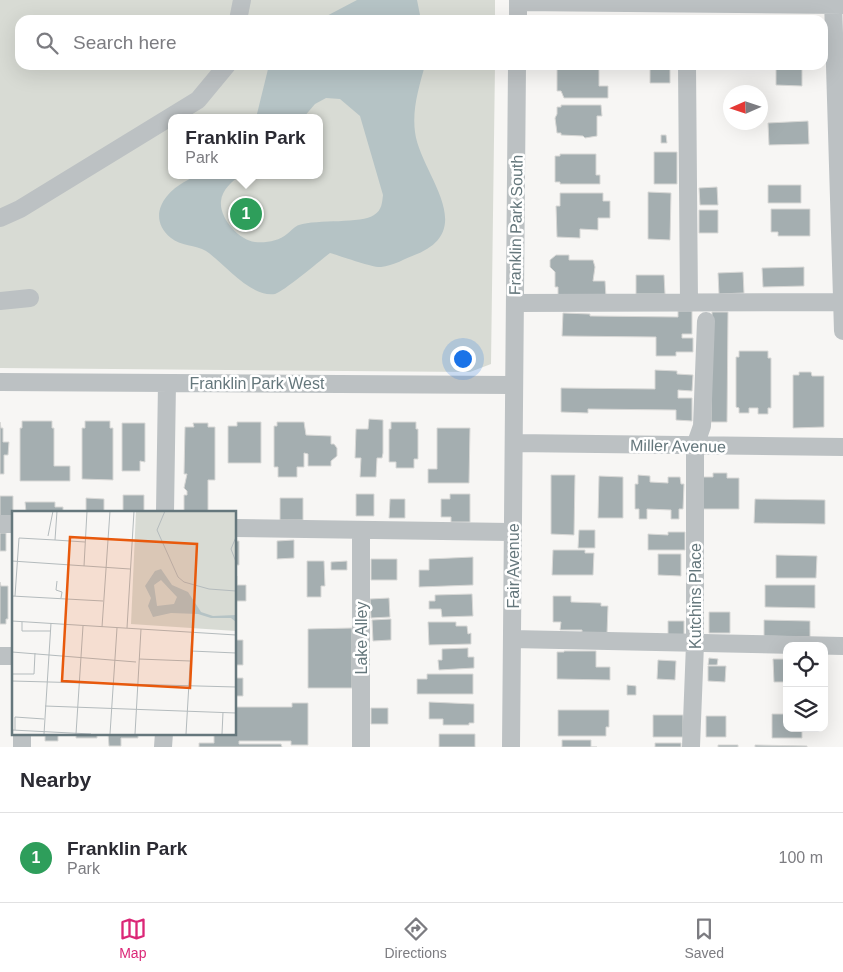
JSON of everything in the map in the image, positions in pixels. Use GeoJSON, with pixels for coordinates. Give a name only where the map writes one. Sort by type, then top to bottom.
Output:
{"type":"FeatureCollection","features":[{"type":"Feature","properties":{"kind":"street"},"geometry":{"type":"LineString","coordinates":[[239,15],[242,0]]}},
{"type":"Feature","properties":{"kind":"street"},"geometry":{"type":"LineString","coordinates":[[518,15],[518,1],[626,2],[686,12],[836,4],[843,331]]}},
{"type":"Feature","properties":{"kind":"street"},"geometry":{"type":"LineString","coordinates":[[175,114],[198,100],[223,70]]}},
{"type":"Feature","properties":{"kind":"street","name":"Franklin Park South"},"geometry":{"type":"LineString","coordinates":[[514,385],[517,70]]}},
{"type":"Feature","properties":{"kind":"street"},"geometry":{"type":"LineString","coordinates":[[687,70],[689,302]]}},
{"type":"Feature","properties":{"kind":"street"},"geometry":{"type":"LineString","coordinates":[[0,218],[20,209],[168,118]]}},
{"type":"Feature","properties":{"kind":"street"},"geometry":{"type":"LineString","coordinates":[[0,302],[30,298]]}},
{"type":"Feature","properties":{"kind":"street"},"geometry":{"type":"LineString","coordinates":[[515,303],[843,302]]}},
{"type":"Feature","properties":{"kind":"street","name":"Kutchins Place"},"geometry":{"type":"LineString","coordinates":[[691,747],[695,644],[695,446],[702,426],[706,321]]}},
{"type":"Feature","properties":{"kind":"street","name":"Franklin Park West"},"geometry":{"type":"LineString","coordinates":[[0,382],[514,385]]}},
{"type":"Feature","properties":{"kind":"street"},"geometry":{"type":"LineString","coordinates":[[165,511],[167,382]]}},
{"type":"Feature","properties":{"kind":"street","name":"Fair Avenue"},"geometry":{"type":"LineString","coordinates":[[511,747],[514,385]]}},
{"type":"Feature","properties":{"kind":"street","name":"Miller Avenue"},"geometry":{"type":"LineString","coordinates":[[514,443],[843,447]]}},
{"type":"Feature","properties":{"kind":"street"},"geometry":{"type":"LineString","coordinates":[[236,528],[513,532]]}},
{"type":"Feature","properties":{"kind":"street","name":"Lake Alley"},"geometry":{"type":"LineString","coordinates":[[361,530],[361,747]]}},
{"type":"Feature","properties":{"kind":"street"},"geometry":{"type":"LineString","coordinates":[[512,639],[843,646]]}},
{"type":"Feature","properties":{"kind":"street"},"geometry":{"type":"LineString","coordinates":[[22,734],[22,747]]}},
{"type":"Feature","properties":{"kind":"street"},"geometry":{"type":"LineString","coordinates":[[163,747],[164,734]]}},
{"type":"Feature","properties":{"kind":"shaded area"},"geometry":{"type":"Polygon","coordinates":[[[0,0],[495,0],[495,15],[15,15],[15,70],[495,70],[491,364],[470,372],[0,368],[0,0]]]}},
{"type":"Feature","properties":{"kind":"shaded area"},"geometry":{"type":"Polygon","coordinates":[[[357,0],[417,0],[420,15],[328,15],[357,0]]]}},
{"type":"Feature","properties":{"kind":"shaded area"},"geometry":{"type":"Polygon","coordinates":[[[268,70],[424,70],[414,115],[415,132],[419,148],[441,199],[445,215],[444,230],[435,243],[417,254],[386,266],[377,267],[364,264],[330,253],[294,282],[275,294],[257,291],[239,279],[206,251],[175,241],[164,230],[159,214],[165,199],[171,192],[190,179],[236,179],[225,190],[221,201],[221,208],[227,221],[237,233],[255,242],[276,240],[294,227],[307,223],[360,220],[368,218],[379,211],[383,195],[360,116],[340,99],[326,98],[315,104],[306,114],[257,114],[268,70]]]}},
{"type":"Feature","properties":{"kind":"building"},"geometry":{"type":"Polygon","coordinates":[[[557,70],[599,70],[599,86],[608,86],[608,98],[564,98],[561,91],[557,91],[557,70]]]}},
{"type":"Feature","properties":{"kind":"building"},"geometry":{"type":"Polygon","coordinates":[[[650,70],[670,70],[670,83],[650,83],[650,70]]]}},
{"type":"Feature","properties":{"kind":"building"},"geometry":{"type":"Polygon","coordinates":[[[776,70],[802,70],[802,86],[776,85],[776,70]]]}},
{"type":"Feature","properties":{"kind":"building"},"geometry":{"type":"Polygon","coordinates":[[[561,105],[601,105],[602,116],[597,116],[597,136],[585,138],[583,136],[561,135],[561,133],[557,133],[555,118],[557,107],[561,107],[561,105]]]}},
{"type":"Feature","properties":{"kind":"building"},"geometry":{"type":"Polygon","coordinates":[[[808,121],[809,144],[769,145],[768,123],[808,121]]]}},
{"type":"Feature","properties":{"kind":"building"},"geometry":{"type":"Polygon","coordinates":[[[661,135],[666,135],[667,143],[661,143],[661,135]]]}},
{"type":"Feature","properties":{"kind":"building"},"geometry":{"type":"Polygon","coordinates":[[[654,152],[677,152],[677,184],[654,184],[654,152]]]}},
{"type":"Feature","properties":{"kind":"building"},"geometry":{"type":"Polygon","coordinates":[[[560,154],[596,154],[596,175],[600,175],[600,184],[560,184],[560,182],[555,182],[555,156],[560,156],[560,154]]]}},
{"type":"Feature","properties":{"kind":"building"},"geometry":{"type":"Polygon","coordinates":[[[768,185],[801,185],[801,203],[768,203],[768,185]]]}},
{"type":"Feature","properties":{"kind":"building"},"geometry":{"type":"Polygon","coordinates":[[[717,187],[718,205],[700,205],[699,188],[717,187]]]}},
{"type":"Feature","properties":{"kind":"building"},"geometry":{"type":"Polygon","coordinates":[[[648,192],[671,193],[670,240],[648,239],[648,192]]]}},
{"type":"Feature","properties":{"kind":"building"},"geometry":{"type":"Polygon","coordinates":[[[560,193],[603,193],[603,201],[610,201],[610,218],[598,218],[598,230],[580,229],[580,238],[557,237],[556,206],[560,206],[560,193]]]}},
{"type":"Feature","properties":{"kind":"building"},"geometry":{"type":"Polygon","coordinates":[[[771,209],[810,209],[810,236],[778,236],[778,232],[771,232],[771,209]]]}},
{"type":"Feature","properties":{"kind":"building"},"geometry":{"type":"Polygon","coordinates":[[[699,210],[718,210],[718,233],[699,233],[699,210]]]}},
{"type":"Feature","properties":{"kind":"building"},"geometry":{"type":"Polygon","coordinates":[[[556,255],[569,255],[569,260],[593,260],[595,267],[593,281],[605,281],[606,297],[558,297],[558,287],[555,287],[555,272],[550,267],[550,260],[556,255]]]}},
{"type":"Feature","properties":{"kind":"building"},"geometry":{"type":"Polygon","coordinates":[[[804,267],[804,286],[763,287],[762,268],[804,267]]]}},
{"type":"Feature","properties":{"kind":"building"},"geometry":{"type":"Polygon","coordinates":[[[743,272],[744,293],[719,294],[718,273],[743,272]]]}},
{"type":"Feature","properties":{"kind":"building"},"geometry":{"type":"Polygon","coordinates":[[[636,275],[664,275],[665,294],[636,294],[636,275]]]}},
{"type":"Feature","properties":{"kind":"building"},"geometry":{"type":"Polygon","coordinates":[[[678,311],[692,311],[692,334],[682,334],[682,338],[693,338],[693,352],[676,352],[676,356],[656,356],[656,337],[562,336],[563,313],[590,314],[590,316],[678,317],[678,311]]]}},
{"type":"Feature","properties":{"kind":"building"},"geometry":{"type":"Polygon","coordinates":[[[712,312],[728,312],[727,422],[711,422],[712,312]]]}},
{"type":"Feature","properties":{"kind":"building"},"geometry":{"type":"Polygon","coordinates":[[[739,351],[768,351],[768,358],[771,358],[771,408],[768,408],[768,414],[758,414],[758,408],[749,408],[749,413],[739,413],[739,408],[736,407],[736,357],[739,357],[739,351]]]}},
{"type":"Feature","properties":{"kind":"building"},"geometry":{"type":"Polygon","coordinates":[[[655,370],[677,371],[677,374],[693,375],[692,391],[678,390],[678,398],[692,398],[692,421],[676,420],[676,410],[588,409],[588,413],[561,412],[561,388],[655,389],[655,370]]]}},
{"type":"Feature","properties":{"kind":"building"},"geometry":{"type":"Polygon","coordinates":[[[799,372],[811,372],[812,376],[824,376],[824,427],[793,428],[793,375],[799,375],[799,372]]]}},
{"type":"Feature","properties":{"kind":"building"},"geometry":{"type":"Polygon","coordinates":[[[369,419],[383,420],[383,453],[382,458],[377,458],[376,477],[360,477],[361,458],[355,458],[356,429],[368,429],[369,419]]]}},
{"type":"Feature","properties":{"kind":"building"},"geometry":{"type":"Polygon","coordinates":[[[22,421],[52,421],[52,428],[54,428],[54,466],[70,466],[70,481],[20,481],[20,428],[22,428],[22,421]]]}},
{"type":"Feature","properties":{"kind":"building"},"geometry":{"type":"Polygon","coordinates":[[[85,421],[110,421],[110,428],[113,428],[113,480],[82,479],[82,428],[85,428],[85,421]]]}},
{"type":"Feature","properties":{"kind":"building"},"geometry":{"type":"Polygon","coordinates":[[[0,422],[1,428],[3,428],[3,442],[9,442],[8,455],[4,455],[4,474],[0,474],[0,422]]]}},
{"type":"Feature","properties":{"kind":"building"},"geometry":{"type":"Polygon","coordinates":[[[237,422],[261,422],[261,463],[228,463],[228,426],[237,426],[237,422]]]}},
{"type":"Feature","properties":{"kind":"building"},"geometry":{"type":"Polygon","coordinates":[[[277,422],[304,422],[306,435],[331,436],[331,444],[334,444],[337,448],[337,456],[331,461],[331,466],[308,466],[308,454],[304,453],[304,467],[297,467],[297,477],[278,477],[278,467],[274,467],[274,426],[277,426],[277,422]]]}},
{"type":"Feature","properties":{"kind":"building"},"geometry":{"type":"Polygon","coordinates":[[[391,422],[416,422],[416,429],[418,429],[418,459],[414,459],[414,468],[396,468],[396,462],[389,462],[389,429],[391,429],[391,422]]]}},
{"type":"Feature","properties":{"kind":"building"},"geometry":{"type":"Polygon","coordinates":[[[122,423],[145,423],[145,462],[140,461],[140,471],[122,471],[122,423]]]}},
{"type":"Feature","properties":{"kind":"building"},"geometry":{"type":"Polygon","coordinates":[[[193,423],[208,423],[208,427],[215,427],[215,480],[208,480],[208,511],[184,511],[184,495],[187,495],[187,491],[184,488],[187,474],[184,474],[185,427],[194,427],[193,423]]]}},
{"type":"Feature","properties":{"kind":"building"},"geometry":{"type":"Polygon","coordinates":[[[437,428],[470,428],[469,483],[428,483],[428,469],[437,469],[437,428]]]}},
{"type":"Feature","properties":{"kind":"building"},"geometry":{"type":"Polygon","coordinates":[[[713,473],[727,473],[727,478],[739,478],[739,509],[701,509],[701,477],[713,477],[713,473]]]}},
{"type":"Feature","properties":{"kind":"building"},"geometry":{"type":"Polygon","coordinates":[[[551,475],[575,475],[574,535],[551,534],[551,475]]]}},
{"type":"Feature","properties":{"kind":"building"},"geometry":{"type":"Polygon","coordinates":[[[638,475],[650,476],[650,482],[668,483],[668,477],[680,477],[681,484],[684,484],[683,509],[679,509],[679,519],[671,519],[671,510],[647,509],[647,519],[639,519],[639,509],[635,509],[635,484],[638,484],[638,475]]]}},
{"type":"Feature","properties":{"kind":"building"},"geometry":{"type":"Polygon","coordinates":[[[599,476],[623,477],[623,518],[598,518],[599,476]]]}},
{"type":"Feature","properties":{"kind":"building"},"geometry":{"type":"Polygon","coordinates":[[[356,494],[374,494],[374,516],[356,516],[356,494]]]}},
{"type":"Feature","properties":{"kind":"building"},"geometry":{"type":"Polygon","coordinates":[[[450,494],[470,494],[470,522],[451,522],[451,517],[441,517],[441,499],[450,499],[450,494]]]}},
{"type":"Feature","properties":{"kind":"building"},"geometry":{"type":"Polygon","coordinates":[[[123,495],[144,495],[144,511],[123,511],[123,495]]]}},
{"type":"Feature","properties":{"kind":"building"},"geometry":{"type":"Polygon","coordinates":[[[0,496],[13,496],[12,519],[0,519],[0,496]]]}},
{"type":"Feature","properties":{"kind":"building"},"geometry":{"type":"Polygon","coordinates":[[[86,498],[104,499],[104,511],[86,511],[86,498]]]}},
{"type":"Feature","properties":{"kind":"building"},"geometry":{"type":"Polygon","coordinates":[[[280,498],[303,498],[303,520],[280,520],[280,498]]]}},
{"type":"Feature","properties":{"kind":"building"},"geometry":{"type":"Polygon","coordinates":[[[390,499],[405,499],[405,518],[389,518],[390,499]]]}},
{"type":"Feature","properties":{"kind":"building"},"geometry":{"type":"Polygon","coordinates":[[[755,499],[825,500],[825,524],[754,523],[755,499]]]}},
{"type":"Feature","properties":{"kind":"building"},"geometry":{"type":"Polygon","coordinates":[[[25,502],[55,502],[55,507],[63,507],[63,511],[26,511],[25,502]]]}},
{"type":"Feature","properties":{"kind":"building"},"geometry":{"type":"Polygon","coordinates":[[[579,530],[595,530],[595,548],[578,548],[579,530]]]}},
{"type":"Feature","properties":{"kind":"building"},"geometry":{"type":"Polygon","coordinates":[[[668,532],[685,532],[685,550],[648,550],[648,534],[668,535],[668,532]]]}},
{"type":"Feature","properties":{"kind":"building"},"geometry":{"type":"Polygon","coordinates":[[[0,533],[6,533],[6,551],[0,551],[0,533]]]}},
{"type":"Feature","properties":{"kind":"building"},"geometry":{"type":"Polygon","coordinates":[[[294,540],[294,558],[277,559],[277,541],[294,540]]]}},
{"type":"Feature","properties":{"kind":"building"},"geometry":{"type":"Polygon","coordinates":[[[236,541],[239,541],[239,565],[236,565],[236,541]]]}},
{"type":"Feature","properties":{"kind":"building"},"geometry":{"type":"Polygon","coordinates":[[[553,550],[585,550],[585,553],[594,553],[593,575],[552,575],[553,550]]]}},
{"type":"Feature","properties":{"kind":"building"},"geometry":{"type":"Polygon","coordinates":[[[658,554],[681,554],[681,576],[658,575],[658,554]]]}},
{"type":"Feature","properties":{"kind":"building"},"geometry":{"type":"Polygon","coordinates":[[[776,555],[817,556],[816,578],[776,578],[776,555]]]}},
{"type":"Feature","properties":{"kind":"building"},"geometry":{"type":"Polygon","coordinates":[[[473,557],[473,585],[419,587],[419,570],[429,570],[429,559],[473,557]]]}},
{"type":"Feature","properties":{"kind":"building"},"geometry":{"type":"Polygon","coordinates":[[[371,559],[397,559],[397,580],[371,580],[371,559]]]}},
{"type":"Feature","properties":{"kind":"building"},"geometry":{"type":"Polygon","coordinates":[[[307,561],[324,561],[325,586],[321,586],[321,597],[307,597],[307,561]]]}},
{"type":"Feature","properties":{"kind":"building"},"geometry":{"type":"Polygon","coordinates":[[[347,561],[347,570],[331,570],[331,562],[347,561]]]}},
{"type":"Feature","properties":{"kind":"building"},"geometry":{"type":"Polygon","coordinates":[[[236,576],[237,585],[246,585],[246,601],[236,601],[236,576]]]}},
{"type":"Feature","properties":{"kind":"building"},"geometry":{"type":"Polygon","coordinates":[[[0,582],[1,586],[8,586],[8,619],[6,619],[6,624],[0,624],[0,582]]]}},
{"type":"Feature","properties":{"kind":"building"},"geometry":{"type":"Polygon","coordinates":[[[765,585],[815,585],[815,608],[765,607],[765,585]]]}},
{"type":"Feature","properties":{"kind":"building"},"geometry":{"type":"Polygon","coordinates":[[[472,594],[473,616],[442,617],[441,609],[429,609],[429,601],[435,601],[435,595],[472,594]]]}},
{"type":"Feature","properties":{"kind":"building"},"geometry":{"type":"Polygon","coordinates":[[[553,596],[571,596],[571,602],[601,603],[601,606],[608,606],[607,634],[582,634],[582,630],[560,630],[561,622],[553,622],[553,596]]]}},
{"type":"Feature","properties":{"kind":"building"},"geometry":{"type":"Polygon","coordinates":[[[389,598],[390,617],[371,618],[370,599],[389,598]]]}},
{"type":"Feature","properties":{"kind":"building"},"geometry":{"type":"Polygon","coordinates":[[[709,612],[730,612],[730,633],[709,633],[709,612]]]}},
{"type":"Feature","properties":{"kind":"building"},"geometry":{"type":"Polygon","coordinates":[[[391,619],[391,640],[373,641],[372,620],[391,619]]]}},
{"type":"Feature","properties":{"kind":"building"},"geometry":{"type":"Polygon","coordinates":[[[764,620],[810,621],[810,637],[764,636],[764,620]]]}},
{"type":"Feature","properties":{"kind":"building"},"geometry":{"type":"Polygon","coordinates":[[[668,621],[684,621],[684,637],[668,637],[668,621]]]}},
{"type":"Feature","properties":{"kind":"building"},"geometry":{"type":"Polygon","coordinates":[[[428,622],[456,622],[456,626],[467,626],[468,634],[471,633],[471,644],[429,645],[428,622]]]}},
{"type":"Feature","properties":{"kind":"building"},"geometry":{"type":"Polygon","coordinates":[[[352,628],[352,688],[308,688],[308,629],[352,628]]]}},
{"type":"Feature","properties":{"kind":"building"},"geometry":{"type":"Polygon","coordinates":[[[236,640],[243,640],[243,665],[236,665],[236,640]]]}},
{"type":"Feature","properties":{"kind":"building"},"geometry":{"type":"Polygon","coordinates":[[[468,648],[468,657],[474,657],[474,668],[439,670],[438,660],[442,660],[442,649],[468,648]]]}},
{"type":"Feature","properties":{"kind":"building"},"geometry":{"type":"Polygon","coordinates":[[[596,651],[596,667],[610,667],[610,680],[557,679],[557,652],[596,651]]]}},
{"type":"Feature","properties":{"kind":"building"},"geometry":{"type":"Polygon","coordinates":[[[709,658],[718,659],[717,665],[708,665],[709,658]]]}},
{"type":"Feature","properties":{"kind":"building"},"geometry":{"type":"Polygon","coordinates":[[[773,659],[783,659],[783,682],[774,682],[773,659]]]}},
{"type":"Feature","properties":{"kind":"building"},"geometry":{"type":"Polygon","coordinates":[[[658,660],[676,661],[675,680],[657,679],[658,660]]]}},
{"type":"Feature","properties":{"kind":"building"},"geometry":{"type":"Polygon","coordinates":[[[708,666],[726,666],[725,682],[708,681],[708,666]]]}},
{"type":"Feature","properties":{"kind":"building"},"geometry":{"type":"Polygon","coordinates":[[[427,674],[473,674],[473,694],[417,694],[417,679],[427,679],[427,674]]]}},
{"type":"Feature","properties":{"kind":"building"},"geometry":{"type":"Polygon","coordinates":[[[236,678],[243,678],[243,696],[236,696],[236,678]]]}},
{"type":"Feature","properties":{"kind":"building"},"geometry":{"type":"Polygon","coordinates":[[[627,685],[636,686],[636,695],[627,695],[627,685]]]}},
{"type":"Feature","properties":{"kind":"building"},"geometry":{"type":"Polygon","coordinates":[[[429,702],[474,704],[474,723],[469,723],[469,725],[443,725],[443,719],[429,719],[429,702]]]}},
{"type":"Feature","properties":{"kind":"building"},"geometry":{"type":"Polygon","coordinates":[[[292,703],[308,703],[308,745],[291,745],[291,741],[239,741],[239,744],[281,744],[282,747],[199,747],[199,743],[214,743],[214,734],[236,734],[236,707],[292,707],[292,703]]]}},
{"type":"Feature","properties":{"kind":"building"},"geometry":{"type":"Polygon","coordinates":[[[371,708],[388,708],[388,724],[371,724],[371,708]]]}},
{"type":"Feature","properties":{"kind":"building"},"geometry":{"type":"Polygon","coordinates":[[[558,710],[609,710],[609,727],[606,727],[606,736],[558,736],[558,710]]]}},
{"type":"Feature","properties":{"kind":"building"},"geometry":{"type":"Polygon","coordinates":[[[772,714],[783,714],[783,732],[802,732],[802,738],[772,738],[772,714]]]}},
{"type":"Feature","properties":{"kind":"building"},"geometry":{"type":"Polygon","coordinates":[[[653,715],[683,715],[683,737],[653,737],[653,715]]]}},
{"type":"Feature","properties":{"kind":"building"},"geometry":{"type":"Polygon","coordinates":[[[706,716],[726,716],[726,737],[706,737],[706,716]]]}},
{"type":"Feature","properties":{"kind":"building"},"geometry":{"type":"Polygon","coordinates":[[[30,734],[58,734],[58,741],[45,741],[45,736],[30,736],[30,734]]]}},
{"type":"Feature","properties":{"kind":"building"},"geometry":{"type":"Polygon","coordinates":[[[76,734],[97,734],[97,738],[76,738],[76,734]]]}},
{"type":"Feature","properties":{"kind":"building"},"geometry":{"type":"Polygon","coordinates":[[[108,734],[138,734],[138,738],[121,738],[121,746],[109,746],[108,734]]]}},
{"type":"Feature","properties":{"kind":"building"},"geometry":{"type":"Polygon","coordinates":[[[439,734],[475,734],[475,747],[439,747],[439,734]]]}},
{"type":"Feature","properties":{"kind":"building"},"geometry":{"type":"Polygon","coordinates":[[[562,740],[591,740],[591,747],[562,747],[562,740]]]}},
{"type":"Feature","properties":{"kind":"building"},"geometry":{"type":"Polygon","coordinates":[[[655,743],[681,743],[681,747],[655,747],[655,743]]]}},
{"type":"Feature","properties":{"kind":"building"},"geometry":{"type":"Polygon","coordinates":[[[718,745],[738,745],[738,747],[718,747],[718,745]]]}},
{"type":"Feature","properties":{"kind":"building"},"geometry":{"type":"Polygon","coordinates":[[[755,745],[807,746],[807,747],[755,747],[755,745]]]}},
{"type":"Feature","properties":{"kind":"place","name":"Franklin Park"},"geometry":{"type":"Point","coordinates":[246,214]}}]}
